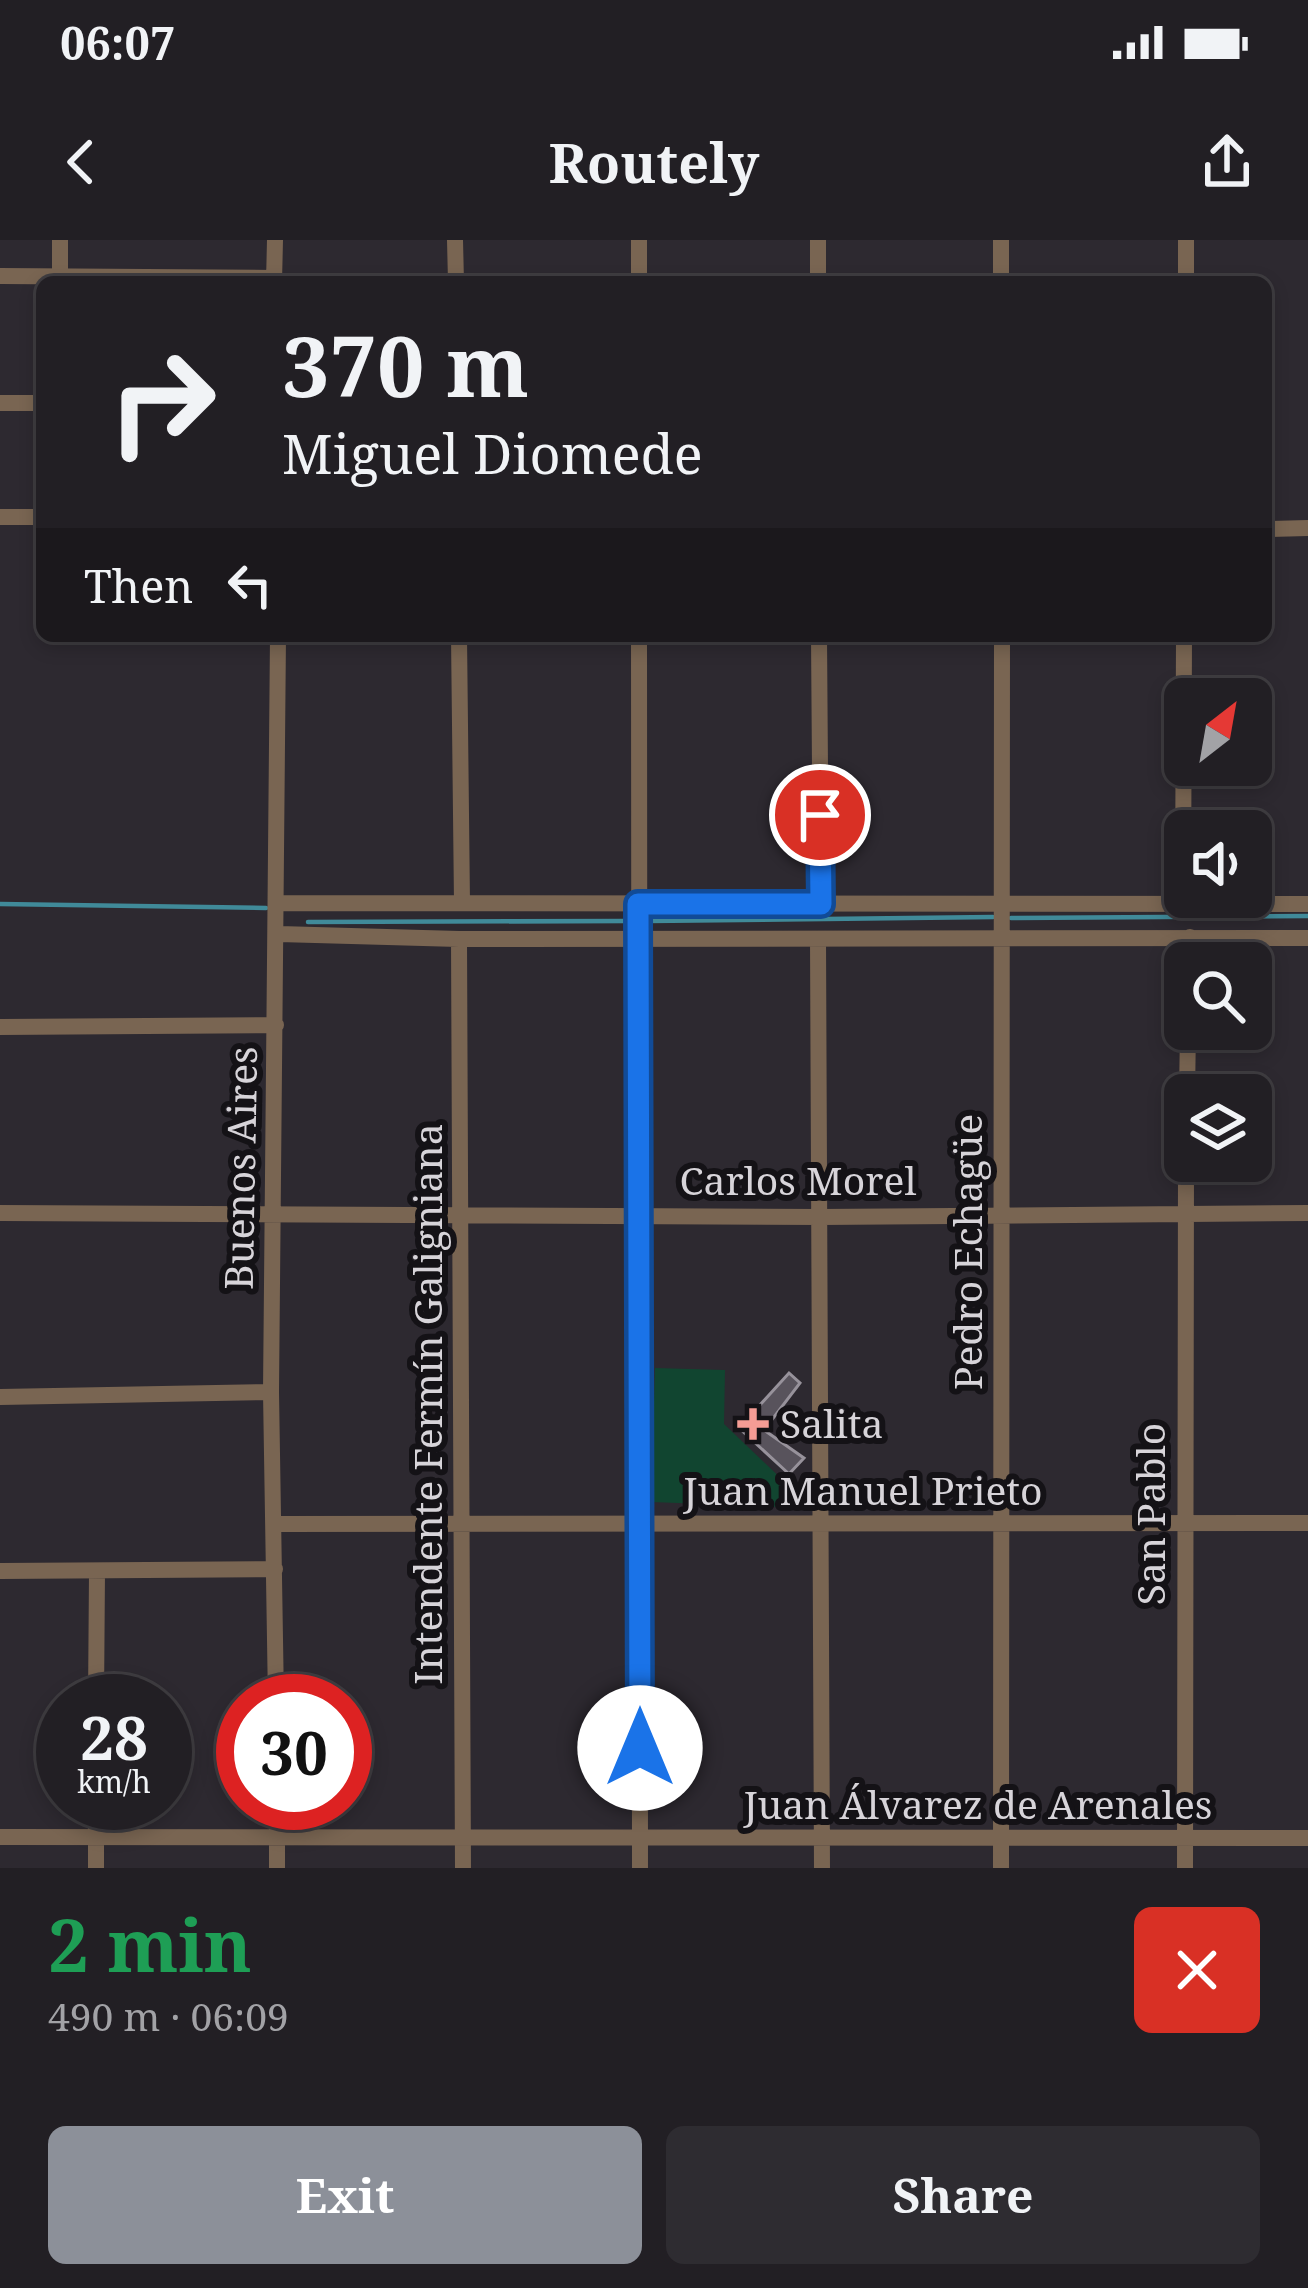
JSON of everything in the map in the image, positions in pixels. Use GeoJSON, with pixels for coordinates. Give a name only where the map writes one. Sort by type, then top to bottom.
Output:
{"type":"FeatureCollection","features":[{"type":"Feature","properties":{"kind":"street"},"geometry":{"type":"LineString","coordinates":[[0,276],[60,276],[60,240]]}},
{"type":"Feature","properties":{"kind":"street"},"geometry":{"type":"LineString","coordinates":[[274,240],[274,276]]}},
{"type":"Feature","properties":{"kind":"street"},"geometry":{"type":"LineString","coordinates":[[455,240],[456,276]]}},
{"type":"Feature","properties":{"kind":"street"},"geometry":{"type":"LineString","coordinates":[[639,240],[639,276]]}},
{"type":"Feature","properties":{"kind":"street"},"geometry":{"type":"LineString","coordinates":[[818,240],[818,276]]}},
{"type":"Feature","properties":{"kind":"street"},"geometry":{"type":"LineString","coordinates":[[1001,240],[1001,276]]}},
{"type":"Feature","properties":{"kind":"street"},"geometry":{"type":"LineString","coordinates":[[1186,240],[1186,276]]}},
{"type":"Feature","properties":{"kind":"street"},"geometry":{"type":"LineString","coordinates":[[0,403],[36,403]]}},
{"type":"Feature","properties":{"kind":"street"},"geometry":{"type":"LineString","coordinates":[[0,517],[36,517]]}},
{"type":"Feature","properties":{"kind":"street"},"geometry":{"type":"LineString","coordinates":[[1272,529],[1308,529]]}},
{"type":"Feature","properties":{"kind":"street","name":"Buenos Aires"},"geometry":{"type":"LineString","coordinates":[[276,1674],[271,1392],[279,934],[278,642]]}},
{"type":"Feature","properties":{"kind":"street"},"geometry":{"type":"LineString","coordinates":[[459,642],[462,903]]}},
{"type":"Feature","properties":{"kind":"street"},"geometry":{"type":"LineString","coordinates":[[639,642],[640,1868]]}},
{"type":"Feature","properties":{"kind":"street"},"geometry":{"type":"LineString","coordinates":[[819,642],[821,904]]}},
{"type":"Feature","properties":{"kind":"street","name":"Pedro Echagüe"},"geometry":{"type":"LineString","coordinates":[[1000,1868],[1002,642]]}},
{"type":"Feature","properties":{"kind":"street"},"geometry":{"type":"LineString","coordinates":[[1183,810],[1184,642]]}},
{"type":"Feature","properties":{"kind":"street"},"geometry":{"type":"LineString","coordinates":[[279,903],[1164,904]]}},
{"type":"Feature","properties":{"kind":"street"},"geometry":{"type":"LineString","coordinates":[[1272,904],[1308,904]]}},
{"type":"Feature","properties":{"kind":"street"},"geometry":{"type":"LineString","coordinates":[[279,934],[459,939],[1308,938]]}},
{"type":"Feature","properties":{"kind":"street"},"geometry":{"type":"LineString","coordinates":[[1190,937],[1190,942]]}},
{"type":"Feature","properties":{"kind":"street","name":"Intendente Fermín Galigniana"},"geometry":{"type":"LineString","coordinates":[[459,939],[463,1868]]}},
{"type":"Feature","properties":{"kind":"street"},"geometry":{"type":"LineString","coordinates":[[818,939],[822,1868]]}},
{"type":"Feature","properties":{"kind":"street"},"geometry":{"type":"LineString","coordinates":[[0,1028],[276,1025]]}},
{"type":"Feature","properties":{"kind":"street","name":"San Pablo"},"geometry":{"type":"LineString","coordinates":[[1185,1868],[1186,1182]]}},
{"type":"Feature","properties":{"kind":"street","name":"Carlos Morel"},"geometry":{"type":"LineString","coordinates":[[0,1213],[821,1217],[1308,1213]]}},
{"type":"Feature","properties":{"kind":"street"},"geometry":{"type":"LineString","coordinates":[[0,1397],[271,1392]]}},
{"type":"Feature","properties":{"kind":"street","name":"Juan Manuel Prieto"},"geometry":{"type":"LineString","coordinates":[[274,1524],[1308,1523]]}},
{"type":"Feature","properties":{"kind":"street"},"geometry":{"type":"LineString","coordinates":[[0,1571],[275,1569]]}},
{"type":"Feature","properties":{"kind":"street"},"geometry":{"type":"LineString","coordinates":[[96,1674],[97,1571]]}},
{"type":"Feature","properties":{"kind":"street"},"geometry":{"type":"LineString","coordinates":[[96,1830],[96,1868]]}},
{"type":"Feature","properties":{"kind":"street"},"geometry":{"type":"LineString","coordinates":[[277,1868],[278,1830]]}},
{"type":"Feature","properties":{"kind":"street","name":"Juan Álvarez de Arenales"},"geometry":{"type":"LineString","coordinates":[[0,1837],[1308,1838]]}},
{"type":"Feature","properties":{"kind":"green space"},"geometry":{"type":"Polygon","coordinates":[[[655,1368],[725,1370],[724,1424],[812,1508],[651,1502],[655,1368]]]}},
{"type":"Feature","properties":{"kind":"building","name":"Salita"},"geometry":{"type":"Polygon","coordinates":[[[789,1373],[800,1383],[764,1430],[804,1458],[789,1474],[739,1428],[789,1373]]]}},
{"type":"Feature","properties":{"kind":"waterway"},"geometry":{"type":"LineString","coordinates":[[0,904],[266,908]]}},
{"type":"Feature","properties":{"kind":"waterway"},"geometry":{"type":"LineString","coordinates":[[1011,918],[1308,916]]}},
{"type":"Feature","properties":{"kind":"waterway"},"geometry":{"type":"LineString","coordinates":[[649,921],[993,917]]}},
{"type":"Feature","properties":{"kind":"waterway"},"geometry":{"type":"LineString","coordinates":[[308,922],[628,921]]}},
{"type":"Feature","properties":{"kind":"place","name":"Salita"},"geometry":{"type":"Point","coordinates":[753,1424]}},
{"type":"Feature","properties":{"kind":"route"},"geometry":{"type":"LineString","coordinates":[[640,1748],[638,904],[821,904],[820,815]]}}]}
